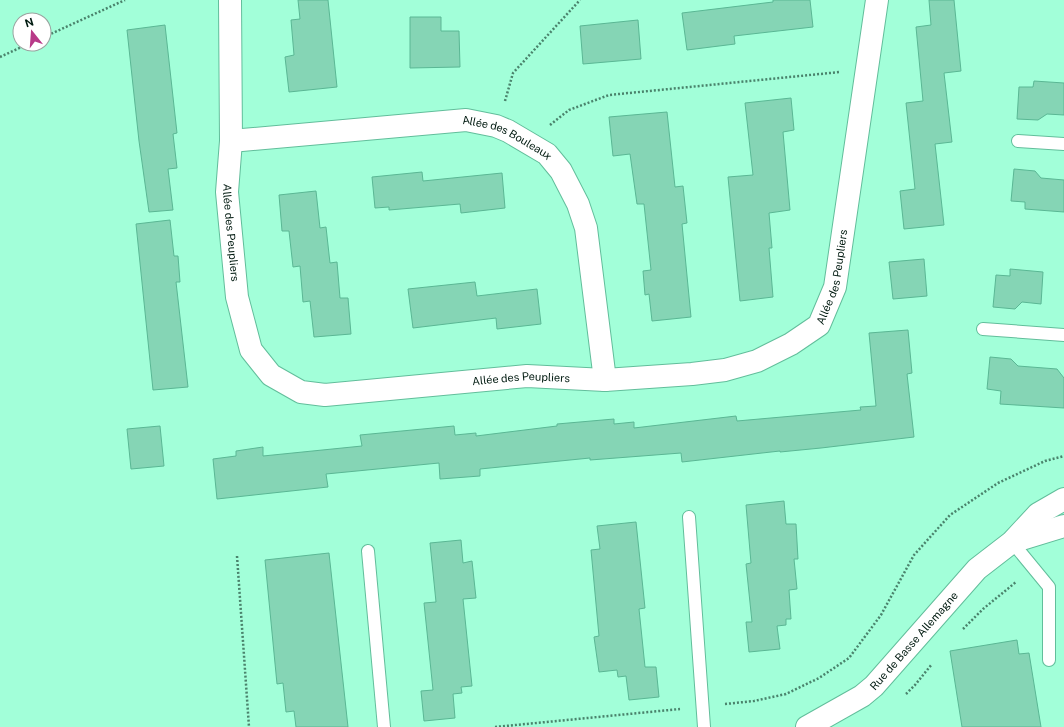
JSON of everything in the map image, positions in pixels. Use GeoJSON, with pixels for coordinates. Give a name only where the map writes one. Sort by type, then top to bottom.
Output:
{"type":"FeatureCollection","features":[{"type":"Feature","properties":{"kind":"street","name":"Allée des Peupliers"},"geometry":{"type":"LineString","coordinates":[[230,0],[231,141],[227,192],[237,297],[251,350],[271,375],[301,392],[325,395],[527,376],[605,380],[692,374],[725,370],[757,361],[784,348],[819,325],[835,287],[877,0]]}},
{"type":"Feature","properties":{"kind":"street","name":"Allée des Bouleaux"},"geometry":{"type":"LineString","coordinates":[[231,141],[466,120],[496,126],[508,131],[547,154],[561,171],[578,204],[586,228],[605,380]]}},
{"type":"Feature","properties":{"kind":"street","name":"Rue de Basse Allemagne"},"geometry":{"type":"LineString","coordinates":[[807,727],[862,696],[874,686],[977,569],[1012,542],[1038,514],[1064,499]]}},
{"type":"Feature","properties":{"kind":"street","name":"Rue de Basse Allemagne"},"geometry":{"type":"LineString","coordinates":[[1012,542],[1064,526]]}},
{"type":"Feature","properties":{"kind":"lane"},"geometry":{"type":"LineString","coordinates":[[1018,141],[1064,144]]}},
{"type":"Feature","properties":{"kind":"lane"},"geometry":{"type":"LineString","coordinates":[[983,329],[1064,335]]}},
{"type":"Feature","properties":{"kind":"lane"},"geometry":{"type":"LineString","coordinates":[[689,517],[704,727]]}},
{"type":"Feature","properties":{"kind":"lane"},"geometry":{"type":"LineString","coordinates":[[1012,542],[1049,587],[1049,660]]}},
{"type":"Feature","properties":{"kind":"lane"},"geometry":{"type":"LineString","coordinates":[[368,551],[384,727]]}},
{"type":"Feature","properties":{"kind":"path"},"geometry":{"type":"LineString","coordinates":[[52,33],[125,0]]}},
{"type":"Feature","properties":{"kind":"path"},"geometry":{"type":"LineString","coordinates":[[496,126],[513,73],[580,0]]}},
{"type":"Feature","properties":{"kind":"path"},"geometry":{"type":"LineString","coordinates":[[0,57],[12,51]]}},
{"type":"Feature","properties":{"kind":"path"},"geometry":{"type":"LineString","coordinates":[[527,142],[569,110],[609,95],[867,70]]}},
{"type":"Feature","properties":{"kind":"path"},"geometry":{"type":"LineString","coordinates":[[494,727],[754,701],[786,694],[819,678],[848,658],[880,615],[914,555],[950,515],[998,483],[1045,461],[1064,456]]}},
{"type":"Feature","properties":{"kind":"path"},"geometry":{"type":"LineString","coordinates":[[237,556],[249,727]]}},
{"type":"Feature","properties":{"kind":"path"},"geometry":{"type":"LineString","coordinates":[[959,634],[1010,586],[1036,570]]}},
{"type":"Feature","properties":{"kind":"path"},"geometry":{"type":"LineString","coordinates":[[904,696],[934,662]]}},
{"type":"Feature","properties":{"kind":"building"},"geometry":{"type":"Polygon","coordinates":[[[298,0],[328,0],[337,87],[289,92],[285,57],[294,55],[291,20],[300,19],[298,0]]]}},
{"type":"Feature","properties":{"kind":"building"},"geometry":{"type":"Polygon","coordinates":[[[773,0],[810,0],[813,27],[734,36],[735,44],[687,50],[682,13],[773,2],[773,0]]]}},
{"type":"Feature","properties":{"kind":"building"},"geometry":{"type":"Polygon","coordinates":[[[929,0],[954,0],[961,71],[944,73],[952,142],[935,144],[944,225],[904,229],[900,191],[915,189],[906,103],[923,101],[916,27],[931,25],[929,0]]]}},
{"type":"Feature","properties":{"kind":"building"},"geometry":{"type":"Polygon","coordinates":[[[410,17],[441,17],[441,31],[459,31],[460,67],[410,68],[410,17]]]}},
{"type":"Feature","properties":{"kind":"building"},"geometry":{"type":"Polygon","coordinates":[[[638,20],[641,59],[583,64],[580,26],[638,20]]]}},
{"type":"Feature","properties":{"kind":"building"},"geometry":{"type":"Polygon","coordinates":[[[165,25],[177,133],[173,134],[177,168],[168,169],[173,210],[149,212],[139,141],[127,30],[165,25]]]}},
{"type":"Feature","properties":{"kind":"building"},"geometry":{"type":"Polygon","coordinates":[[[1034,81],[1064,83],[1064,115],[1047,114],[1038,120],[1017,119],[1019,87],[1033,87],[1034,81]]]}},
{"type":"Feature","properties":{"kind":"building"},"geometry":{"type":"Polygon","coordinates":[[[791,98],[794,130],[783,132],[790,210],[769,213],[772,248],[769,248],[773,297],[740,301],[728,177],[753,175],[745,103],[791,98]]]}},
{"type":"Feature","properties":{"kind":"building"},"geometry":{"type":"Polygon","coordinates":[[[667,112],[675,187],[683,186],[687,223],[682,224],[691,317],[652,321],[649,294],[645,295],[643,271],[651,270],[644,204],[637,204],[630,154],[613,156],[609,117],[667,112]]]}},
{"type":"Feature","properties":{"kind":"building"},"geometry":{"type":"Polygon","coordinates":[[[1014,169],[1035,171],[1041,178],[1064,180],[1064,212],[1025,209],[1025,202],[1011,201],[1014,169]]]}},
{"type":"Feature","properties":{"kind":"building"},"geometry":{"type":"Polygon","coordinates":[[[422,172],[423,181],[502,173],[505,208],[461,213],[460,204],[389,210],[389,207],[375,208],[372,177],[422,172]]]}},
{"type":"Feature","properties":{"kind":"building"},"geometry":{"type":"Polygon","coordinates":[[[316,191],[320,228],[326,227],[330,263],[337,262],[340,298],[348,298],[351,334],[314,337],[310,301],[303,302],[300,266],[293,267],[289,231],[282,231],[279,195],[316,191]]]}},
{"type":"Feature","properties":{"kind":"building"},"geometry":{"type":"Polygon","coordinates":[[[170,220],[174,256],[178,256],[180,282],[176,282],[188,387],[153,390],[136,224],[170,220]]]}},
{"type":"Feature","properties":{"kind":"building"},"geometry":{"type":"Polygon","coordinates":[[[924,259],[927,296],[893,299],[889,262],[924,259]]]}},
{"type":"Feature","properties":{"kind":"building"},"geometry":{"type":"Polygon","coordinates":[[[1010,269],[1043,272],[1041,304],[1022,302],[1015,309],[993,307],[996,275],[1010,276],[1010,269]]]}},
{"type":"Feature","properties":{"kind":"building"},"geometry":{"type":"Polygon","coordinates":[[[475,282],[477,296],[537,289],[541,324],[497,329],[496,318],[413,328],[408,289],[475,282]]]}},
{"type":"Feature","properties":{"kind":"building"},"geometry":{"type":"Polygon","coordinates":[[[908,330],[912,373],[907,374],[914,437],[682,462],[681,453],[590,460],[590,458],[480,469],[480,476],[440,479],[439,463],[326,474],[328,487],[217,499],[213,459],[236,456],[236,451],[263,447],[263,456],[362,446],[360,435],[454,426],[455,435],[476,433],[476,436],[557,426],[557,424],[614,419],[614,424],[634,422],[634,428],[736,416],[737,421],[861,410],[860,407],[876,406],[869,333],[908,330]]]}},
{"type":"Feature","properties":{"kind":"building"},"geometry":{"type":"Polygon","coordinates":[[[990,357],[1011,359],[1018,366],[1057,369],[1064,378],[1064,408],[1000,404],[1001,391],[987,389],[990,357]]]}},
{"type":"Feature","properties":{"kind":"building"},"geometry":{"type":"Polygon","coordinates":[[[160,426],[164,466],[131,469],[127,429],[160,426]]]}},
{"type":"Feature","properties":{"kind":"building"},"geometry":{"type":"Polygon","coordinates":[[[784,501],[786,524],[796,524],[798,559],[794,559],[797,589],[789,590],[791,619],[786,619],[786,625],[777,626],[780,649],[749,652],[746,622],[752,622],[746,564],[751,563],[746,505],[784,501]]]}},
{"type":"Feature","properties":{"kind":"building"},"geometry":{"type":"Polygon","coordinates":[[[636,522],[645,608],[639,609],[645,667],[656,667],[659,697],[629,700],[626,676],[618,677],[617,670],[599,672],[594,637],[599,636],[591,550],[600,549],[597,526],[636,522]]]}},
{"type":"Feature","properties":{"kind":"building"},"geometry":{"type":"Polygon","coordinates":[[[461,540],[463,563],[472,561],[476,598],[463,599],[472,686],[461,687],[462,693],[453,694],[455,718],[424,721],[421,691],[433,690],[424,603],[436,602],[430,543],[461,540]]]}},
{"type":"Feature","properties":{"kind":"building"},"geometry":{"type":"Polygon","coordinates":[[[329,553],[348,727],[296,727],[294,711],[286,712],[283,683],[277,684],[265,560],[329,553]]]}},
{"type":"Feature","properties":{"kind":"building"},"geometry":{"type":"Polygon","coordinates":[[[1017,640],[1019,654],[1029,653],[1041,727],[962,727],[950,651],[1017,640]]]}}]}
